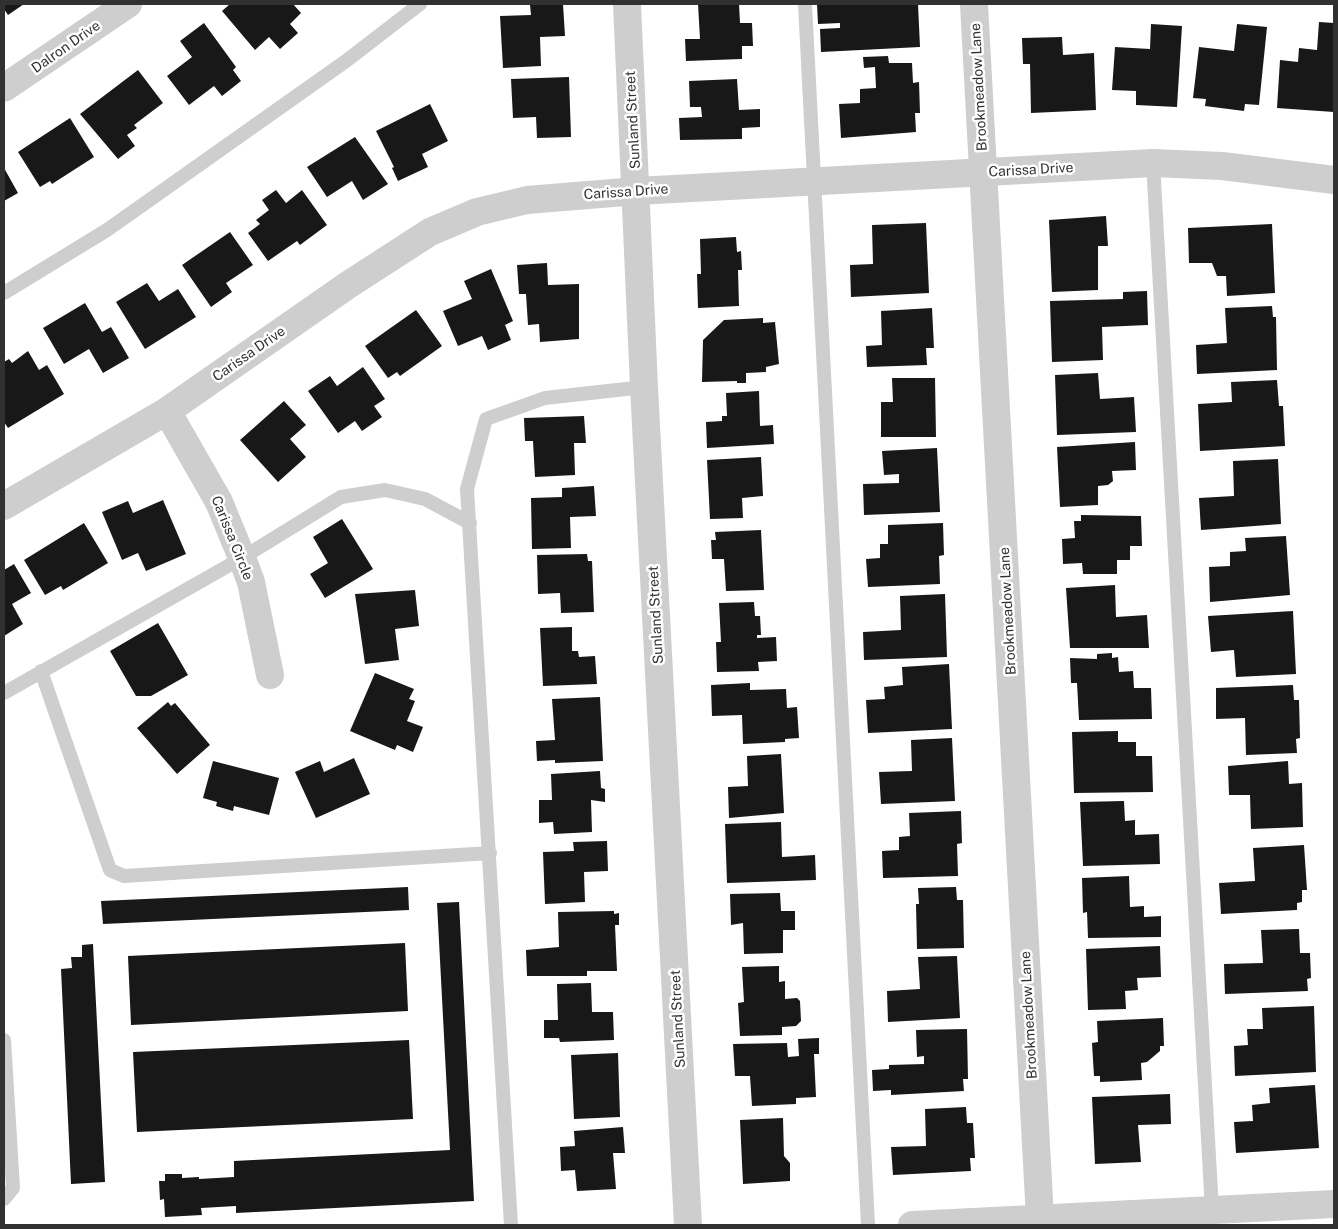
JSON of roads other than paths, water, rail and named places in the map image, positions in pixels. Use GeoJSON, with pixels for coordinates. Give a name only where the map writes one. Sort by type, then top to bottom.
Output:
{"type":"FeatureCollection","features":[{"type":"Feature","properties":{"kind":"street","name":"Dalron Drive"},"geometry":{"type":"LineString","coordinates":[[4,88],[128,4]]}},
{"type":"Feature","properties":{"kind":"street","name":"Sunland Street"},"geometry":{"type":"LineString","coordinates":[[627,4],[637,191],[644,387],[688,1225]]}},
{"type":"Feature","properties":{"kind":"street","name":"Brookmeadow Lane"},"geometry":{"type":"LineString","coordinates":[[974,4],[1040,1218]]}},
{"type":"Feature","properties":{"kind":"street","name":"Carissa Drive"},"geometry":{"type":"LineString","coordinates":[[4,506],[167,411],[348,285],[430,232],[477,212],[527,200],[637,191],[1153,163],[1222,166],[1334,186]]}},
{"type":"Feature","properties":{"kind":"street","name":"Carissa Circle"},"geometry":{"type":"LineString","coordinates":[[167,411],[219,502],[242,558],[250,582],[270,675]]}},
{"type":"Feature","properties":{"kind":"street"},"geometry":{"type":"LineString","coordinates":[[912,1225],[1334,1204]]}},
{"type":"Feature","properties":{"kind":"lane"},"geometry":{"type":"LineString","coordinates":[[4,293],[107,230],[346,61],[420,4]]}},
{"type":"Feature","properties":{"kind":"lane"},"geometry":{"type":"LineString","coordinates":[[805,4],[868,1225]]}},
{"type":"Feature","properties":{"kind":"lane"},"geometry":{"type":"LineString","coordinates":[[1153,163],[1212,1210]]}},
{"type":"Feature","properties":{"kind":"lane"},"geometry":{"type":"LineString","coordinates":[[511,1225],[467,489],[486,419],[545,398],[644,387]]}},
{"type":"Feature","properties":{"kind":"lane"},"geometry":{"type":"LineString","coordinates":[[4,693],[242,558],[341,497],[385,490],[425,499],[470,523]]}},
{"type":"Feature","properties":{"kind":"lane"},"geometry":{"type":"LineString","coordinates":[[41,671],[110,870],[124,876],[490,853]]}},
{"type":"Feature","properties":{"kind":"lane"},"geometry":{"type":"LineString","coordinates":[[4,1040],[13,1188],[4,1199]]}}]}
